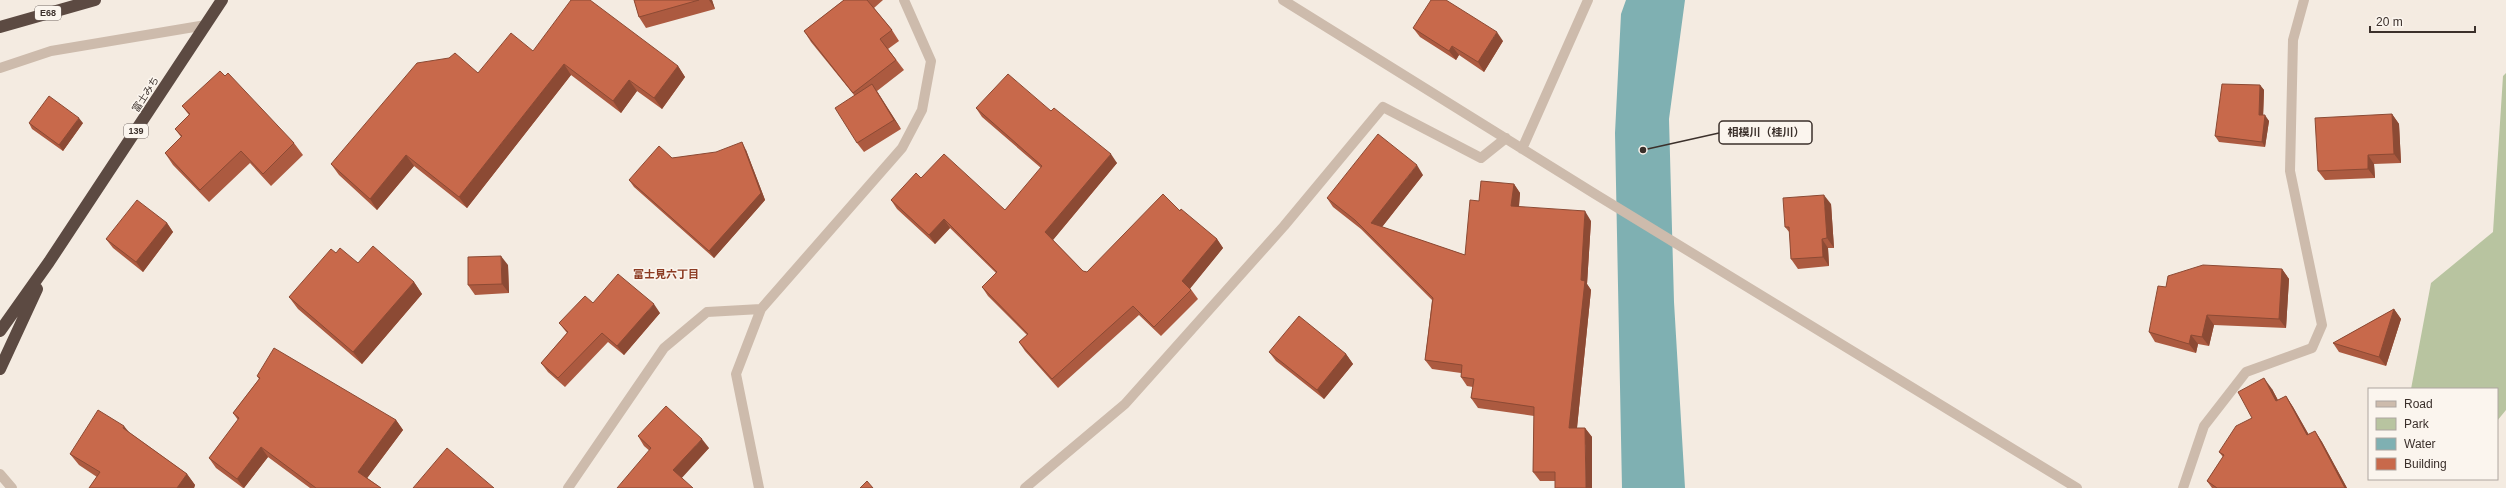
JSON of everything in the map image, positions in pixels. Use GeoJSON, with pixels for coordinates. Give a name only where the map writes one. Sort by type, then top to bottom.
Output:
{"type":"FeatureCollection","features":[{"type":"Feature","properties":{"kind":"highway","name":"E68"},"geometry":{"type":"LineString","coordinates":[[0,27],[95,0]]}},
{"type":"Feature","properties":{"kind":"highway","name":"富士みち"},"geometry":{"type":"LineString","coordinates":[[49,262],[222,0]]}},
{"type":"Feature","properties":{"kind":"highway","name":"139"},"geometry":{"type":"LineString","coordinates":[[0,330],[49,262]]}},
{"type":"Feature","properties":{"kind":"highway","name":"139"},"geometry":{"type":"LineString","coordinates":[[0,369],[49,262]]}},
{"type":"Feature","properties":{"kind":"street"},"geometry":{"type":"LineString","coordinates":[[758,488],[736,374],[761,309],[902,148],[922,110],[931,62],[904,0]]}},
{"type":"Feature","properties":{"kind":"street"},"geometry":{"type":"LineString","coordinates":[[1283,0],[1595,194],[2077,488]]}},
{"type":"Feature","properties":{"kind":"street"},"geometry":{"type":"LineString","coordinates":[[1522,149],[1588,0]]}},
{"type":"Feature","properties":{"kind":"street"},"geometry":{"type":"LineString","coordinates":[[2183,488],[2204,426],[2246,372],[2312,348],[2322,325],[2290,171],[2293,40],[2304,0]]}},
{"type":"Feature","properties":{"kind":"street"},"geometry":{"type":"LineString","coordinates":[[0,68],[51,52],[206,25]]}},
{"type":"Feature","properties":{"kind":"street"},"geometry":{"type":"LineString","coordinates":[[1025,488],[1125,404],[1284,226],[1383,107],[1481,158],[1506,138]]}},
{"type":"Feature","properties":{"kind":"street"},"geometry":{"type":"LineString","coordinates":[[568,488],[664,348],[707,312],[761,309]]}},
{"type":"Feature","properties":{"kind":"street"},"geometry":{"type":"LineString","coordinates":[[0,474],[12,488]]}},
{"type":"Feature","properties":{"kind":"green space"},"geometry":{"type":"Polygon","coordinates":[[[2506,73],[2506,410],[2498,420],[2498,388],[2411,388],[2431,283],[2493,232],[2503,76],[2506,73]]]}},
{"type":"Feature","properties":{"kind":"water"},"geometry":{"type":"Polygon","coordinates":[[[1626,0],[1685,0],[1669,119],[1674,302],[1685,488],[1622,488],[1615,133],[1621,14],[1626,0]]]}},
{"type":"Feature","properties":{"kind":"building"},"geometry":{"type":"Polygon","coordinates":[[[571,0],[590,0],[678,66],[654,98],[629,80],[613,101],[564,64],[459,197],[406,155],[370,199],[331,164],[417,63],[449,58],[455,53],[478,73],[511,33],[533,51],[571,0]]]}},
{"type":"Feature","properties":{"kind":"building"},"geometry":{"type":"Polygon","coordinates":[[[634,0],[699,0],[639,17],[634,0]]]}},
{"type":"Feature","properties":{"kind":"building"},"geometry":{"type":"Polygon","coordinates":[[[844,0],[867,0],[892,30],[880,39],[896,60],[853,93],[804,31],[844,0]]]}},
{"type":"Feature","properties":{"kind":"building"},"geometry":{"type":"Polygon","coordinates":[[[1431,0],[1446,0],[1497,32],[1478,62],[1452,46],[1449,51],[1413,28],[1431,0]]]}},
{"type":"Feature","properties":{"kind":"building"},"geometry":{"type":"Polygon","coordinates":[[[220,71],[225,76],[228,73],[294,143],[263,174],[241,151],[200,190],[165,153],[182,136],[175,129],[190,114],[182,106],[220,71]]]}},
{"type":"Feature","properties":{"kind":"building"},"geometry":{"type":"Polygon","coordinates":[[[1008,74],[1051,111],[1054,108],[1111,154],[1045,232],[1083,271],[1087,272],[1163,194],[1180,211],[1181,209],[1217,239],[1182,281],[1191,290],[1154,327],[1133,306],[1052,379],[1019,342],[1028,334],[982,287],[997,272],[944,219],[929,235],[891,200],[916,173],[921,178],[944,154],[1005,210],[1042,166],[976,108],[1008,74]]]}},
{"type":"Feature","properties":{"kind":"building"},"geometry":{"type":"Polygon","coordinates":[[[872,84],[894,120],[857,143],[835,108],[872,84]]]}},
{"type":"Feature","properties":{"kind":"building"},"geometry":{"type":"Polygon","coordinates":[[[2222,84],[2260,85],[2259,115],[2265,115],[2262,142],[2215,136],[2222,84]]]}},
{"type":"Feature","properties":{"kind":"building"},"geometry":{"type":"Polygon","coordinates":[[[49,96],[79,118],[59,145],[29,123],[49,96]]]}},
{"type":"Feature","properties":{"kind":"building"},"geometry":{"type":"Polygon","coordinates":[[[2392,114],[2394,154],[2368,155],[2368,169],[2318,171],[2315,118],[2392,114]]]}},
{"type":"Feature","properties":{"kind":"building"},"geometry":{"type":"Polygon","coordinates":[[[1378,134],[1417,165],[1371,223],[1465,255],[1470,200],[1479,201],[1481,181],[1514,184],[1511,206],[1585,211],[1581,280],[1585,281],[1569,428],[1585,428],[1586,488],[1555,488],[1555,472],[1533,472],[1534,407],[1471,398],[1474,379],[1461,377],[1462,365],[1425,360],[1433,298],[1355,220],[1327,198],[1378,134]]]}},
{"type":"Feature","properties":{"kind":"building"},"geometry":{"type":"Polygon","coordinates":[[[742,142],[761,193],[709,251],[629,180],[659,146],[672,158],[716,152],[742,142]]]}},
{"type":"Feature","properties":{"kind":"building"},"geometry":{"type":"Polygon","coordinates":[[[1824,195],[1827,238],[1822,239],[1823,257],[1791,259],[1789,227],[1785,227],[1783,198],[1824,195]]]}},
{"type":"Feature","properties":{"kind":"building"},"geometry":{"type":"Polygon","coordinates":[[[137,200],[167,223],[136,262],[106,239],[137,200]]]}},
{"type":"Feature","properties":{"kind":"building"},"geometry":{"type":"Polygon","coordinates":[[[373,246],[414,282],[353,352],[289,297],[331,249],[336,253],[340,248],[358,263],[373,246]]]}},
{"type":"Feature","properties":{"kind":"building"},"geometry":{"type":"Polygon","coordinates":[[[501,256],[502,284],[468,285],[468,257],[501,256]]]}},
{"type":"Feature","properties":{"kind":"building"},"geometry":{"type":"Polygon","coordinates":[[[2203,265],[2282,269],[2279,319],[2207,315],[2202,337],[2191,335],[2189,344],[2149,332],[2158,286],[2166,287],[2168,276],[2203,265]]]}},
{"type":"Feature","properties":{"kind":"building"},"geometry":{"type":"Polygon","coordinates":[[[618,274],[654,304],[617,346],[602,333],[558,378],[541,363],[568,332],[559,323],[585,296],[593,303],[618,274]]]}},
{"type":"Feature","properties":{"kind":"building"},"geometry":{"type":"Polygon","coordinates":[[[2394,309],[2379,357],[2333,343],[2394,309]]]}},
{"type":"Feature","properties":{"kind":"building"},"geometry":{"type":"Polygon","coordinates":[[[1299,316],[1346,354],[1317,390],[1269,352],[1299,316]]]}},
{"type":"Feature","properties":{"kind":"building"},"geometry":{"type":"Polygon","coordinates":[[[274,348],[396,420],[358,472],[381,488],[316,488],[261,447],[237,479],[209,458],[239,418],[233,413],[260,378],[257,376],[274,348]]]}},
{"type":"Feature","properties":{"kind":"building"},"geometry":{"type":"Polygon","coordinates":[[[2264,378],[2276,401],[2286,396],[2307,435],[2315,431],[2345,488],[2217,488],[2207,481],[2224,455],[2219,452],[2236,426],[2252,418],[2238,392],[2264,378]]]}},
{"type":"Feature","properties":{"kind":"building"},"geometry":{"type":"Polygon","coordinates":[[[666,406],[702,439],[673,470],[693,488],[617,488],[651,448],[638,436],[666,406]]]}},
{"type":"Feature","properties":{"kind":"building"},"geometry":{"type":"Polygon","coordinates":[[[98,410],[124,426],[123,428],[187,474],[177,488],[89,488],[100,472],[70,454],[98,410]]]}},
{"type":"Feature","properties":{"kind":"building"},"geometry":{"type":"Polygon","coordinates":[[[447,448],[494,488],[413,488],[447,448]]]}},
{"type":"Feature","properties":{"kind":"building"},"geometry":{"type":"Polygon","coordinates":[[[867,481],[873,488],[860,488],[867,481]]]}},
{"type":"Feature","properties":{"kind":"place","name":"相模川（桂川）"},"geometry":{"type":"Point","coordinates":[1643,150]}},
{"type":"Feature","properties":{"kind":"district","name":"富士見六丁目"},"geometry":{"type":"Point","coordinates":[666,274]}}]}
